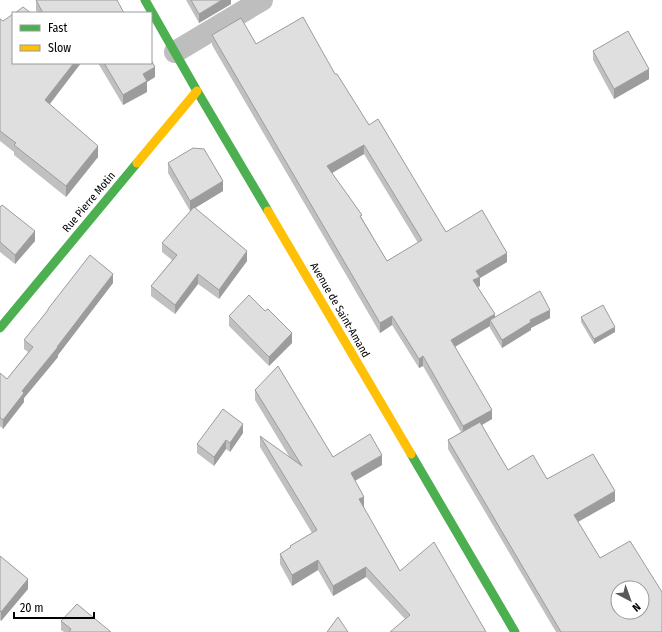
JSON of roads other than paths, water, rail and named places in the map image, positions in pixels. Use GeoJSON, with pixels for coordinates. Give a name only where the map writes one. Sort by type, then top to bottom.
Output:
{"type":"FeatureCollection","features":[{"type":"Feature","properties":{"kind":"main road","name":"Avenue de Saint-Amand"},"geometry":{"type":"LineString","coordinates":[[145,0],[152,12]]}},
{"type":"Feature","properties":{"kind":"main road","name":"Avenue de Saint-Amand"},"geometry":{"type":"LineString","coordinates":[[152,12],[515,632]]}},
{"type":"Feature","properties":{"kind":"main road","name":"Rue Pierre Motin"},"geometry":{"type":"LineString","coordinates":[[0,328],[197,91]]}},
{"type":"Feature","properties":{"kind":"street"},"geometry":{"type":"LineString","coordinates":[[175,52],[262,0]]}}]}
